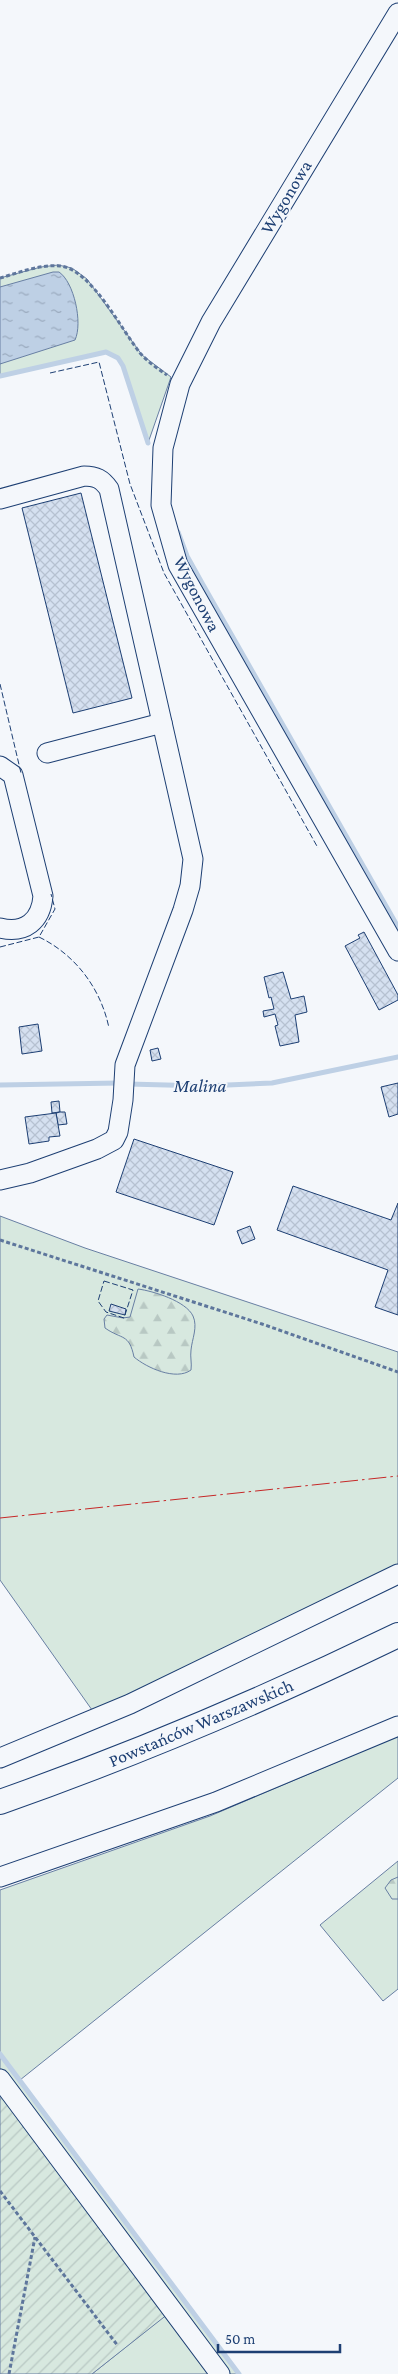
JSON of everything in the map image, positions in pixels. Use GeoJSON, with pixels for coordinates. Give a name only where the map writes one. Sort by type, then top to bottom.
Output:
{"type":"FeatureCollection","features":[{"type":"Feature","properties":{"kind":"main road","name":"Powstańców Warszawskich"},"geometry":{"type":"LineString","coordinates":[[0,1802],[202,1724],[317,1674],[398,1635]]}},
{"type":"Feature","properties":{"kind":"street","name":"Wygonowa"},"geometry":{"type":"LineString","coordinates":[[398,13],[210,322],[180,384],[163,448],[161,505],[178,564],[398,952]]}},
{"type":"Feature","properties":{"kind":"street"},"geometry":{"type":"LineString","coordinates":[[0,499],[84,476],[94,476],[103,481],[109,489],[190,841],[192,870],[183,910],[125,1065],[123,1100],[118,1132],[114,1140],[98,1149],[30,1173],[0,1180]]}},
{"type":"Feature","properties":{"kind":"street"},"geometry":{"type":"LineString","coordinates":[[47,753],[162,722]]}},
{"type":"Feature","properties":{"kind":"street"},"geometry":{"type":"LineString","coordinates":[[0,766],[13,775],[43,896],[42,909],[37,918],[32,922],[16,930],[0,928]]}},
{"type":"Feature","properties":{"kind":"street"},"geometry":{"type":"LineString","coordinates":[[0,1758],[130,1704],[398,1574]]}},
{"type":"Feature","properties":{"kind":"street"},"geometry":{"type":"LineString","coordinates":[[0,1876],[216,1802],[398,1726]]}},
{"type":"Feature","properties":{"kind":"street"},"geometry":{"type":"LineString","coordinates":[[0,2080],[220,2374]]}},
{"type":"Feature","properties":{"kind":"path"},"geometry":{"type":"LineString","coordinates":[[0,278],[41,267],[58,265],[72,268],[91,284],[142,355],[180,384]]}},
{"type":"Feature","properties":{"kind":"path"},"geometry":{"type":"LineString","coordinates":[[0,1240],[262,1324],[398,1372]]}},
{"type":"Feature","properties":{"kind":"path"},"geometry":{"type":"LineString","coordinates":[[0,2191],[118,2346]]}},
{"type":"Feature","properties":{"kind":"path"},"geometry":{"type":"LineString","coordinates":[[9,2374],[36,2238]]}},
{"type":"Feature","properties":{"kind":"green space"},"geometry":{"type":"Polygon","coordinates":[[[58,265],[72,268],[87,279],[142,355],[171,377],[148,443],[123,366],[118,358],[106,352],[0,376],[0,278],[41,267],[58,265]]]}},
{"type":"Feature","properties":{"kind":"green space"},"geometry":{"type":"Polygon","coordinates":[[[0,1216],[85,1248],[398,1352],[398,1574],[97,1717],[0,1580],[0,1216]]]}},
{"type":"Feature","properties":{"kind":"green space"},"geometry":{"type":"Polygon","coordinates":[[[138,1289],[160,1294],[176,1301],[184,1306],[193,1316],[195,1329],[191,1353],[191,1370],[185,1373],[170,1374],[154,1369],[134,1357],[127,1340],[105,1328],[104,1319],[107,1315],[123,1318],[130,1317],[138,1289]]]}},
{"type":"Feature","properties":{"kind":"green space"},"geometry":{"type":"Polygon","coordinates":[[[398,1736],[398,1778],[20,2080],[239,2374],[92,2374],[172,2310],[0,2080],[0,1890],[210,1816],[398,1736]]]}},
{"type":"Feature","properties":{"kind":"green space"},"geometry":{"type":"Polygon","coordinates":[[[398,1861],[398,1989],[383,2001],[320,1925],[398,1861]]]}},
{"type":"Feature","properties":{"kind":"green space"},"geometry":{"type":"Polygon","coordinates":[[[398,1877],[398,1899],[392,1899],[385,1888],[391,1880],[398,1877]]]}},
{"type":"Feature","properties":{"kind":"green space"},"geometry":{"type":"Polygon","coordinates":[[[0,2080],[173,2310],[92,2374],[0,2374],[0,2080]]]}},
{"type":"Feature","properties":{"kind":"water"},"geometry":{"type":"Polygon","coordinates":[[[59,272],[64,277],[73,293],[78,324],[75,340],[0,364],[0,287],[59,272]]]}},
{"type":"Feature","properties":{"kind":"building"},"geometry":{"type":"Polygon","coordinates":[[[81,493],[132,698],[73,713],[22,508],[81,493]]]}},
{"type":"Feature","properties":{"kind":"building"},"geometry":{"type":"Polygon","coordinates":[[[364,932],[398,995],[398,1000],[379,1010],[345,946],[360,938],[358,935],[364,932]]]}},
{"type":"Feature","properties":{"kind":"building"},"geometry":{"type":"Polygon","coordinates":[[[283,972],[291,999],[304,996],[307,1012],[295,1015],[299,1042],[280,1046],[275,1026],[278,1025],[275,1014],[264,1017],[263,1011],[274,1009],[264,977],[283,972]]]}},
{"type":"Feature","properties":{"kind":"building"},"geometry":{"type":"Polygon","coordinates":[[[38,1024],[42,1051],[22,1054],[19,1027],[38,1024]]]}},
{"type":"Feature","properties":{"kind":"building"},"geometry":{"type":"Polygon","coordinates":[[[158,1048],[161,1059],[152,1061],[150,1050],[158,1048]]]}},
{"type":"Feature","properties":{"kind":"building"},"geometry":{"type":"Polygon","coordinates":[[[398,1083],[398,1114],[389,1117],[381,1087],[398,1083]]]}},
{"type":"Feature","properties":{"kind":"building"},"geometry":{"type":"Polygon","coordinates":[[[59,1101],[60,1112],[52,1113],[51,1102],[59,1101]]]}},
{"type":"Feature","properties":{"kind":"building"},"geometry":{"type":"Polygon","coordinates":[[[65,1112],[67,1124],[58,1125],[56,1113],[65,1112]]]}},
{"type":"Feature","properties":{"kind":"building"},"geometry":{"type":"Polygon","coordinates":[[[56,1113],[60,1136],[49,1137],[49,1141],[29,1144],[25,1117],[56,1113]]]}},
{"type":"Feature","properties":{"kind":"building"},"geometry":{"type":"Polygon","coordinates":[[[134,1139],[233,1172],[214,1225],[116,1192],[134,1139]]]}},
{"type":"Feature","properties":{"kind":"building"},"geometry":{"type":"Polygon","coordinates":[[[293,1186],[391,1220],[398,1203],[398,1315],[375,1307],[388,1270],[277,1230],[293,1186]]]}},
{"type":"Feature","properties":{"kind":"building"},"geometry":{"type":"Polygon","coordinates":[[[250,1226],[255,1239],[242,1244],[237,1231],[250,1226]]]}},
{"type":"Feature","properties":{"kind":"building"},"geometry":{"type":"Polygon","coordinates":[[[111,1304],[126,1309],[125,1315],[109,1311],[111,1304]]]}},
{"type":"Feature","properties":{"kind":"waterway"},"geometry":{"type":"LineString","coordinates":[[0,376],[106,352],[118,358],[123,366],[148,443]]}},
{"type":"Feature","properties":{"kind":"waterway"},"geometry":{"type":"LineString","coordinates":[[178,532],[187,556],[202,583],[398,927]]}},
{"type":"Feature","properties":{"kind":"waterway","name":"Malina"},"geometry":{"type":"LineString","coordinates":[[128,1084],[205,1086],[272,1083],[398,1057]]}},
{"type":"Feature","properties":{"kind":"waterway","name":"Malina"},"geometry":{"type":"LineString","coordinates":[[0,1085],[119,1083]]}},
{"type":"Feature","properties":{"kind":"waterway"},"geometry":{"type":"LineString","coordinates":[[0,2054],[239,2374]]}},
{"type":"Feature","properties":{"kind":"fence"},"geometry":{"type":"LineString","coordinates":[[50,373],[99,362],[130,484],[164,573],[318,848]]}},
{"type":"Feature","properties":{"kind":"fence"},"geometry":{"type":"LineString","coordinates":[[0,684],[21,773]]}},
{"type":"Feature","properties":{"kind":"fence"},"geometry":{"type":"LineString","coordinates":[[0,947],[39,937],[55,909],[51,894]]}},
{"type":"Feature","properties":{"kind":"fence"},"geometry":{"type":"LineString","coordinates":[[39,937],[64,953],[85,975],[100,1000],[109,1028]]}},
{"type":"Feature","properties":{"kind":"fence"},"geometry":{"type":"LineString","coordinates":[[104,1281],[133,1290],[124,1318],[106,1312],[98,1301],[104,1281]]}},
{"type":"Feature","properties":{"kind":"power"},"geometry":{"type":"LineString","coordinates":[[0,1518],[398,1476]]}}]}
